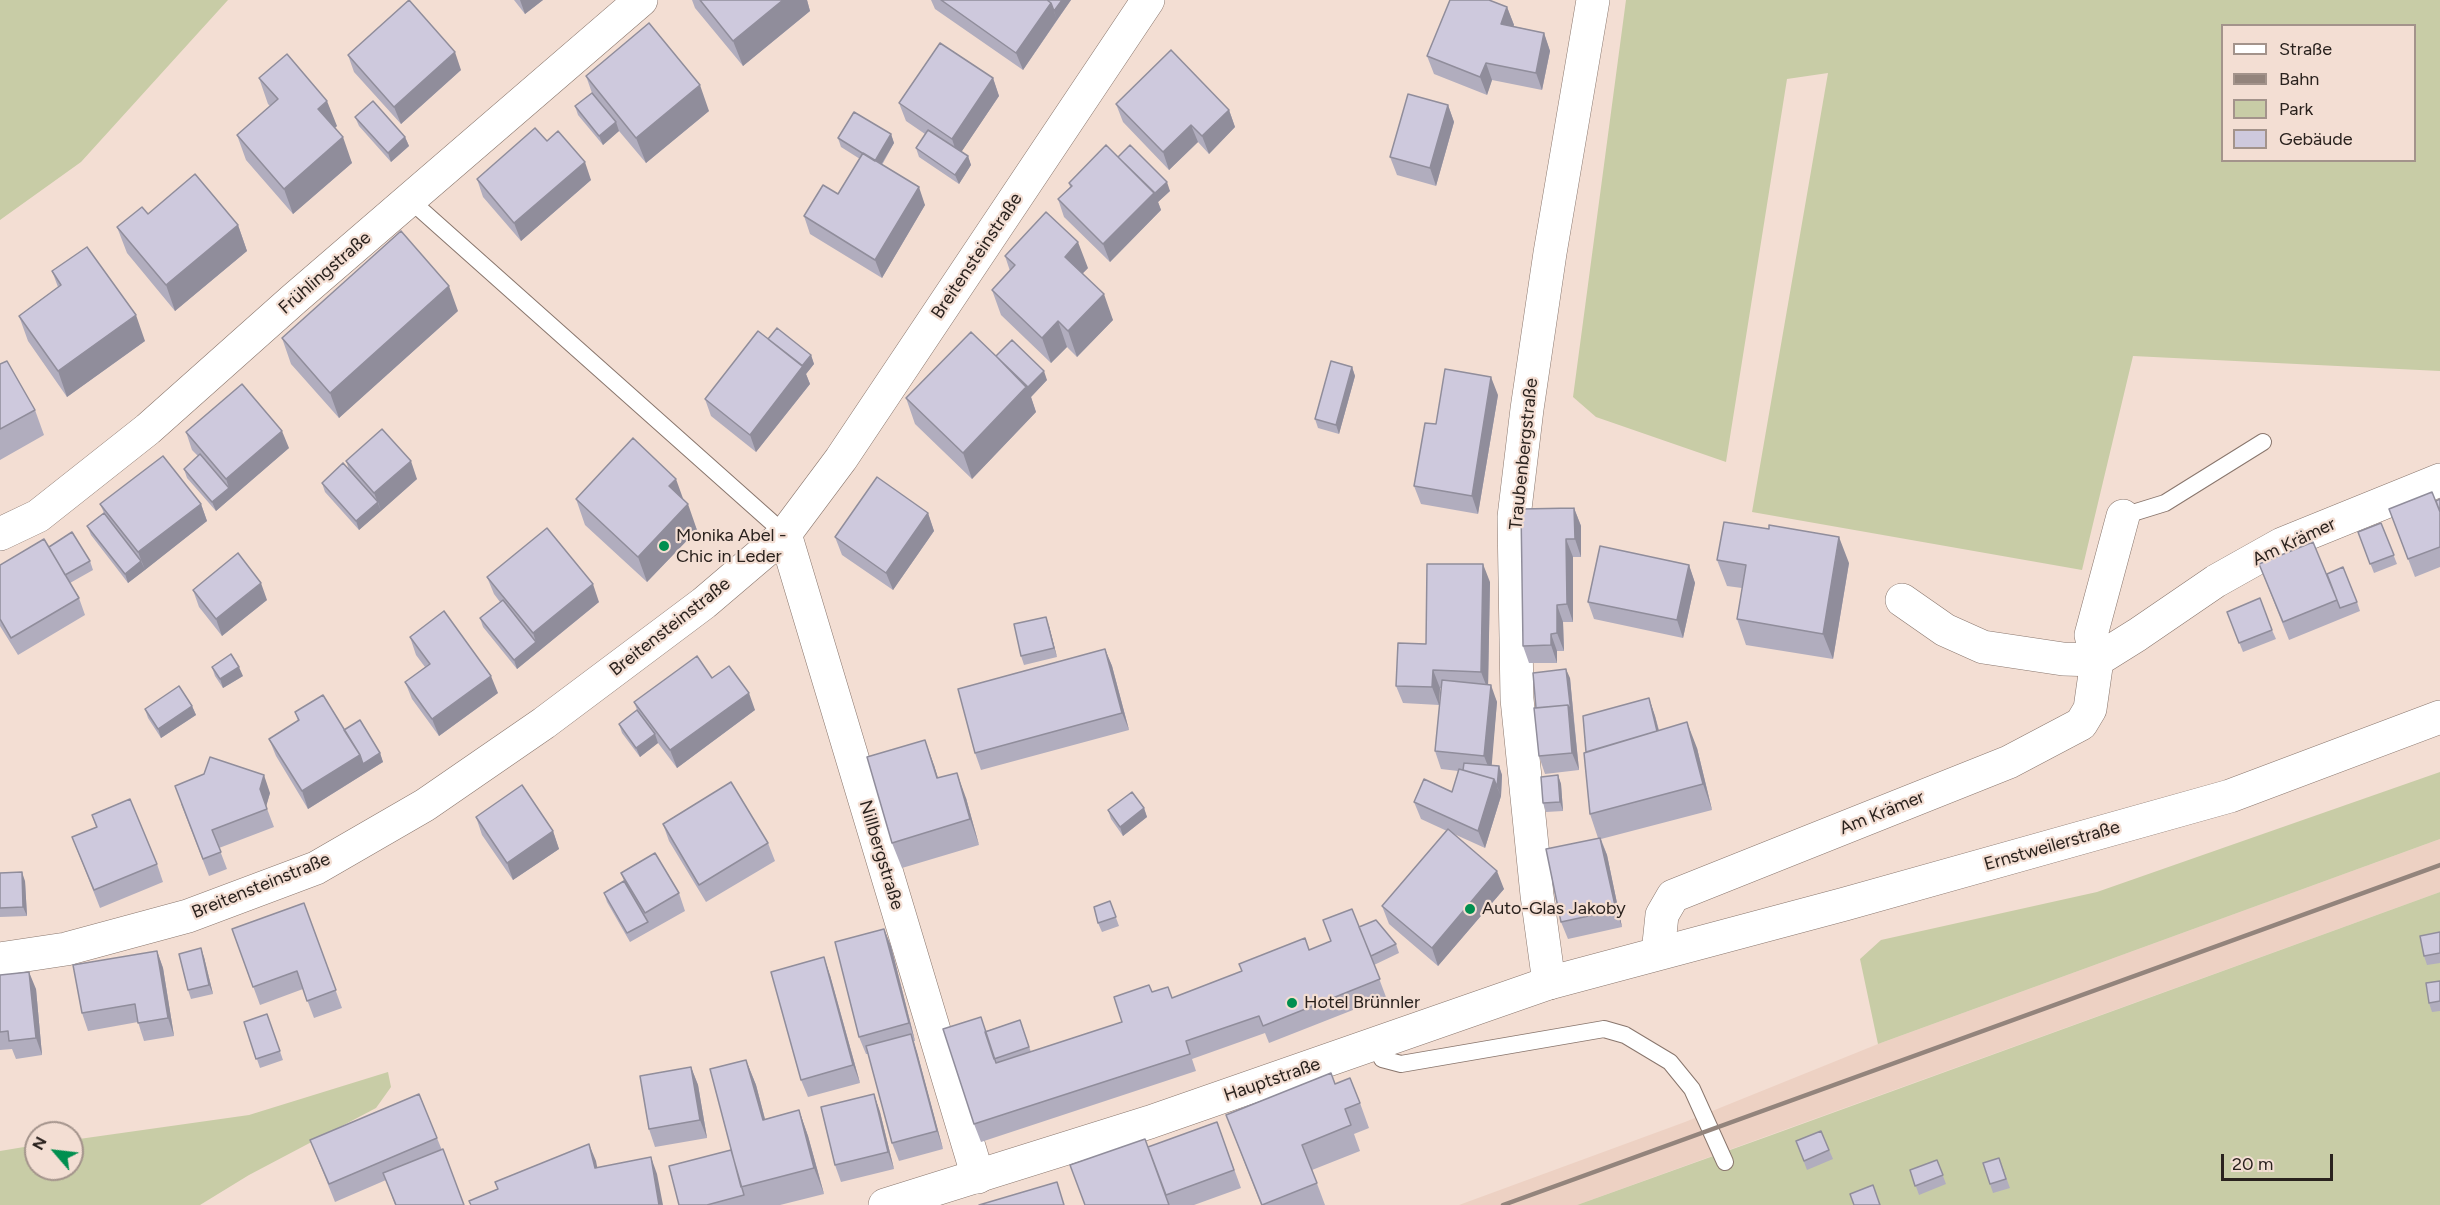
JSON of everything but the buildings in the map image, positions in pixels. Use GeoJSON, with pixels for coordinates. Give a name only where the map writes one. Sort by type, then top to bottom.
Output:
{"type":"FeatureCollection","features":[{"type":"Feature","properties":{"kind":"street","name":"Frühlingstraße"},"geometry":{"type":"LineString","coordinates":[[0,534],[38,516],[148,429],[641,0]]}},
{"type":"Feature","properties":{"kind":"street","name":"Breitensteinstraße"},"geometry":{"type":"LineString","coordinates":[[0,959],[66,949],[188,916],[316,868],[425,805],[544,723],[704,603],[784,534],[841,459],[1148,0]]}},
{"type":"Feature","properties":{"kind":"street","name":"Traubenbergstraße"},"geometry":{"type":"LineString","coordinates":[[1549,983],[1537,895],[1517,699],[1514,517],[1550,253],[1593,0]]}},
{"type":"Feature","properties":{"kind":"street","name":"Am Krämer"},"geometry":{"type":"LineString","coordinates":[[2097,660],[2216,581],[2282,544],[2440,480]]}},
{"type":"Feature","properties":{"kind":"street","name":"Am Krämer"},"geometry":{"type":"LineString","coordinates":[[1658,953],[1662,915],[1673,896],[2009,762],[2081,724],[2090,709],[2097,660],[2091,635],[2123,516]]}},
{"type":"Feature","properties":{"kind":"street","name":"Nillbergstraße"},"geometry":{"type":"LineString","coordinates":[[784,534],[978,1177]]}},
{"type":"Feature","properties":{"kind":"street"},"geometry":{"type":"LineString","coordinates":[[1902,600],[1945,630],[1983,647],[2062,659],[2097,660]]}},
{"type":"Feature","properties":{"kind":"street","name":"Ernstweilerstraße"},"geometry":{"type":"LineString","coordinates":[[1658,953],[1845,904],[2230,796],[2440,717]]}},
{"type":"Feature","properties":{"kind":"street","name":"Hauptstraße"},"geometry":{"type":"LineString","coordinates":[[885,1205],[1150,1122],[1549,983],[1658,953]]}},
{"type":"Feature","properties":{"kind":"lane"},"geometry":{"type":"LineString","coordinates":[[410,200],[784,534]]}},
{"type":"Feature","properties":{"kind":"lane"},"geometry":{"type":"LineString","coordinates":[[2123,516],[2165,503],[2263,442]]}},
{"type":"Feature","properties":{"kind":"lane"},"geometry":{"type":"LineString","coordinates":[[1375,1043],[1382,1059],[1401,1064],[1604,1029],[1625,1035],[1670,1062],[1692,1089],[1725,1162]]}},
{"type":"Feature","properties":{"kind":"shaded area"},"geometry":{"type":"Polygon","coordinates":[[[2440,839],[2440,892],[1577,1205],[1459,1205],[1685,1122],[1878,1044],[2440,839]]]}},
{"type":"Feature","properties":{"kind":"green space"},"geometry":{"type":"Polygon","coordinates":[[[0,0],[228,0],[81,162],[0,220],[0,0]]]}},
{"type":"Feature","properties":{"kind":"green space"},"geometry":{"type":"Polygon","coordinates":[[[1626,0],[2440,0],[2440,371],[2133,356],[2082,570],[1752,512],[1828,73],[1787,79],[1726,462],[1596,417],[1573,397],[1626,0]]]}},
{"type":"Feature","properties":{"kind":"green space"},"geometry":{"type":"Polygon","coordinates":[[[2440,772],[2440,839],[1878,1044],[1860,959],[1881,940],[2097,892],[2440,772]]]}},
{"type":"Feature","properties":{"kind":"green space"},"geometry":{"type":"Polygon","coordinates":[[[2440,892],[2440,1205],[1577,1205],[1769,1136],[2440,892]]]}},
{"type":"Feature","properties":{"kind":"green space"},"geometry":{"type":"Polygon","coordinates":[[[388,1072],[391,1087],[376,1108],[249,1175],[200,1205],[0,1205],[0,1151],[24,1147],[24,1181],[84,1181],[84,1138],[249,1115],[388,1072]]]}},
{"type":"Feature","properties":{"kind":"railway"},"geometry":{"type":"LineString","coordinates":[[1503,1205],[2440,865]]}},
{"type":"Feature","properties":{"kind":"place","name":"Monika Abel - Chic in Leder"},"geometry":{"type":"Point","coordinates":[664,546]}},
{"type":"Feature","properties":{"kind":"place","name":"Auto-Glas Jakoby"},"geometry":{"type":"Point","coordinates":[1470,909]}},
{"type":"Feature","properties":{"kind":"place","name":"Hotel Brünnler"},"geometry":{"type":"Point","coordinates":[1292,1003]}}]}
